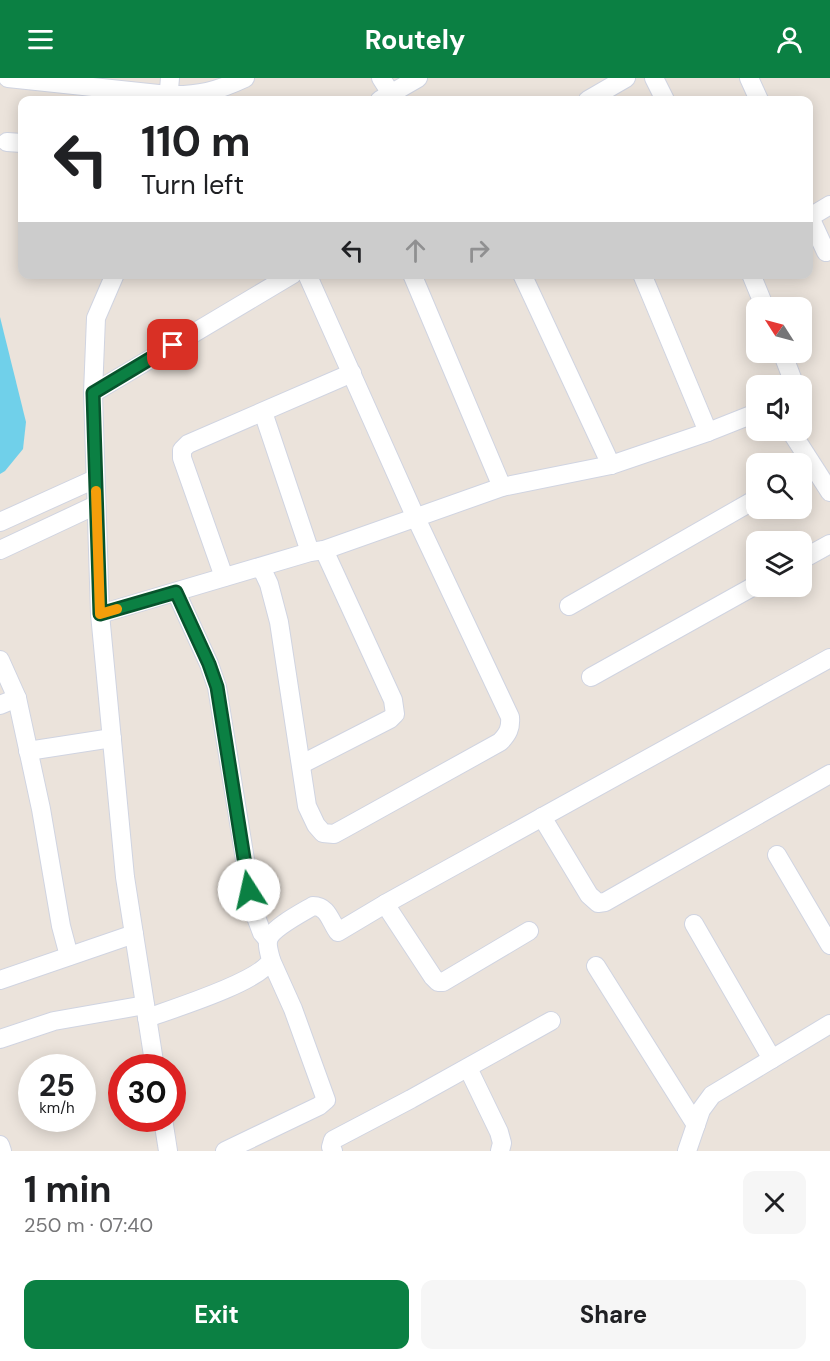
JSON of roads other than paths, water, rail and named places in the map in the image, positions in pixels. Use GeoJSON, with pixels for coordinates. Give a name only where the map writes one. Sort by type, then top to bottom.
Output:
{"type":"FeatureCollection","features":[{"type":"Feature","properties":{"kind":"street"},"geometry":{"type":"LineString","coordinates":[[8,78],[169,91],[192,96],[211,93],[245,78]]}},
{"type":"Feature","properties":{"kind":"street"},"geometry":{"type":"LineString","coordinates":[[381,78],[388,96]]}},
{"type":"Feature","properties":{"kind":"street"},"geometry":{"type":"LineString","coordinates":[[392,96],[418,78]]}},
{"type":"Feature","properties":{"kind":"street"},"geometry":{"type":"LineString","coordinates":[[592,96],[604,84],[626,78]]}},
{"type":"Feature","properties":{"kind":"street"},"geometry":{"type":"LineString","coordinates":[[654,78],[663,96]]}},
{"type":"Feature","properties":{"kind":"street"},"geometry":{"type":"LineString","coordinates":[[749,78],[757,96]]}},
{"type":"Feature","properties":{"kind":"street"},"geometry":{"type":"LineString","coordinates":[[813,213],[830,205]]}},
{"type":"Feature","properties":{"kind":"street"},"geometry":{"type":"LineString","coordinates":[[813,224],[826,252]]}},
{"type":"Feature","properties":{"kind":"street"},"geometry":{"type":"LineString","coordinates":[[113,279],[96,318],[93,393],[100,614],[125,877],[153,1054]]}},
{"type":"Feature","properties":{"kind":"street"},"geometry":{"type":"LineString","coordinates":[[93,393],[285,279]]}},
{"type":"Feature","properties":{"kind":"street"},"geometry":{"type":"LineString","coordinates":[[261,567],[269,584],[279,622],[307,806],[316,825],[323,833],[334,834],[500,742],[508,735],[511,725],[510,717],[415,516],[309,279]]}},
{"type":"Feature","properties":{"kind":"street"},"geometry":{"type":"LineString","coordinates":[[414,279],[502,487]]}},
{"type":"Feature","properties":{"kind":"street"},"geometry":{"type":"LineString","coordinates":[[524,279],[612,465]]}},
{"type":"Feature","properties":{"kind":"street"},"geometry":{"type":"LineString","coordinates":[[644,279],[708,432]]}},
{"type":"Feature","properties":{"kind":"street"},"geometry":{"type":"LineString","coordinates":[[752,279],[760,297]]}},
{"type":"Feature","properties":{"kind":"street"},"geometry":{"type":"LineString","coordinates":[[224,577],[182,458],[182,450],[188,444],[352,373]]}},
{"type":"Feature","properties":{"kind":"street"},"geometry":{"type":"LineString","coordinates":[[263,412],[317,551],[393,700],[395,714],[302,764]]}},
{"type":"Feature","properties":{"kind":"street"},"geometry":{"type":"LineString","coordinates":[[100,614],[317,551],[502,487],[612,465],[746,418]]}},
{"type":"Feature","properties":{"kind":"street"},"geometry":{"type":"LineString","coordinates":[[812,475],[830,492]]}},
{"type":"Feature","properties":{"kind":"street"},"geometry":{"type":"LineString","coordinates":[[0,522],[95,479]]}},
{"type":"Feature","properties":{"kind":"street"},"geometry":{"type":"LineString","coordinates":[[0,550],[96,505]]}},
{"type":"Feature","properties":{"kind":"street"},"geometry":{"type":"LineString","coordinates":[[569,606],[746,506]]}},
{"type":"Feature","properties":{"kind":"street"},"geometry":{"type":"LineString","coordinates":[[812,554],[830,544]]}},
{"type":"Feature","properties":{"kind":"street"},"geometry":{"type":"LineString","coordinates":[[591,678],[746,591]]}},
{"type":"Feature","properties":{"kind":"street"},"geometry":{"type":"LineString","coordinates":[[176,592],[217,687],[253,909],[262,933],[268,940],[271,960],[326,1100],[319,1106],[225,1151]]}},
{"type":"Feature","properties":{"kind":"street"},"geometry":{"type":"LineString","coordinates":[[268,940],[279,927],[317,905],[327,912],[338,932],[830,658]]}},
{"type":"Feature","properties":{"kind":"street"},"geometry":{"type":"LineString","coordinates":[[0,660],[8,701],[28,751],[41,809],[61,926],[69,956]]}},
{"type":"Feature","properties":{"kind":"street"},"geometry":{"type":"LineString","coordinates":[[28,751],[112,738]]}},
{"type":"Feature","properties":{"kind":"street"},"geometry":{"type":"LineString","coordinates":[[542,817],[589,895],[598,903],[605,903],[830,774]]}},
{"type":"Feature","properties":{"kind":"street"},"geometry":{"type":"LineString","coordinates":[[777,855],[830,945]]}},
{"type":"Feature","properties":{"kind":"street"},"geometry":{"type":"LineString","coordinates":[[385,904],[438,982],[443,982],[529,932]]}},
{"type":"Feature","properties":{"kind":"street"},"geometry":{"type":"LineString","coordinates":[[694,924],[772,1059]]}},
{"type":"Feature","properties":{"kind":"street"},"geometry":{"type":"LineString","coordinates":[[0,980],[134,934]]}},
{"type":"Feature","properties":{"kind":"street"},"geometry":{"type":"LineString","coordinates":[[0,1039],[54,1021],[146,1011],[246,979],[264,970],[271,960]]}},
{"type":"Feature","properties":{"kind":"street"},"geometry":{"type":"LineString","coordinates":[[596,966],[696,1125]]}},
{"type":"Feature","properties":{"kind":"street"},"geometry":{"type":"LineString","coordinates":[[333,1151],[331,1147],[333,1140],[468,1068],[551,1020]]}},
{"type":"Feature","properties":{"kind":"street"},"geometry":{"type":"LineString","coordinates":[[687,1151],[701,1110],[712,1095],[830,1024]]}},
{"type":"Feature","properties":{"kind":"street"},"geometry":{"type":"LineString","coordinates":[[468,1068],[499,1132],[502,1143],[500,1151]]}},
{"type":"Feature","properties":{"kind":"street"},"geometry":{"type":"LineString","coordinates":[[165,1132],[168,1151]]}},
{"type":"Feature","properties":{"kind":"street"},"geometry":{"type":"LineString","coordinates":[[0,1145],[2,1151]]}},
{"type":"Feature","properties":{"kind":"water"},"geometry":{"type":"Polygon","coordinates":[[[0,317],[26,422],[23,449],[0,474],[0,317]]]}}]}
